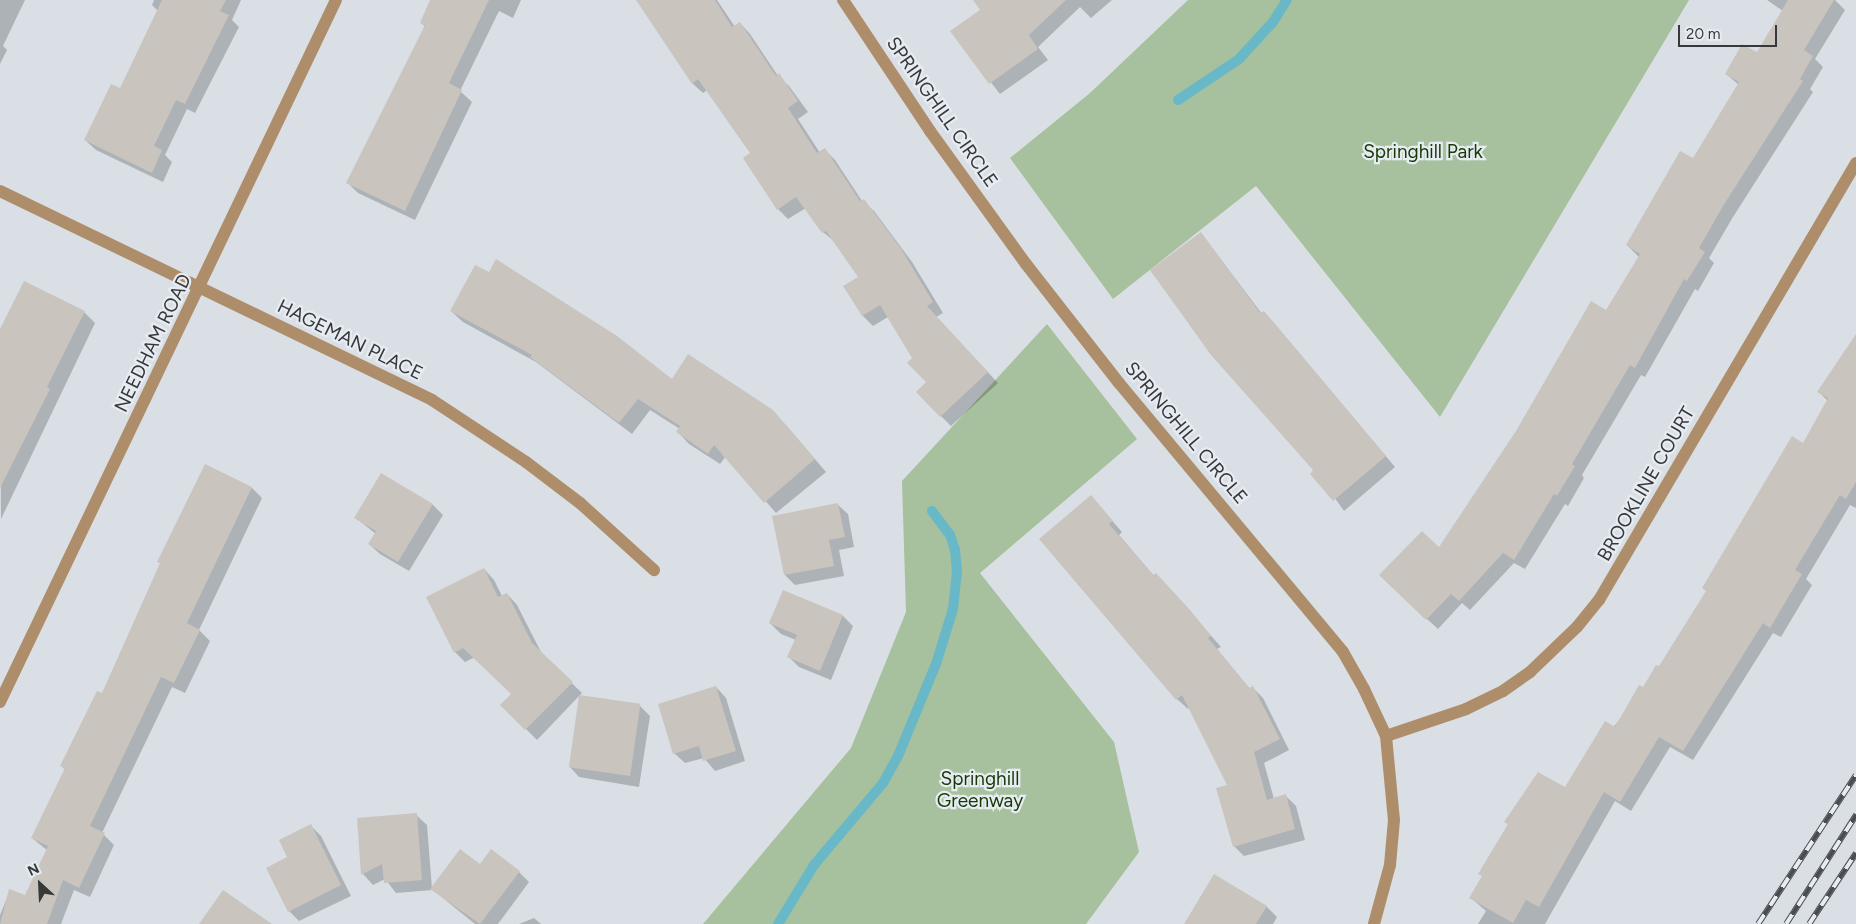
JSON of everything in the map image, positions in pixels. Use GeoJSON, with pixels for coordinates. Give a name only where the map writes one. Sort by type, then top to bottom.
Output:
{"type":"FeatureCollection","features":[{"type":"Feature","properties":{"kind":"street","name":"NEEDHAM ROAD"},"geometry":{"type":"LineString","coordinates":[[0,702],[201,288],[336,0]]}},
{"type":"Feature","properties":{"kind":"street","name":"SPRINGHILL CIRCLE"},"geometry":{"type":"LineString","coordinates":[[843,0],[930,131],[1032,272],[1118,383],[1343,652],[1386,736],[1394,820],[1390,864],[1374,924]]}},
{"type":"Feature","properties":{"kind":"street","name":"BROOKLINE COURT"},"geometry":{"type":"LineString","coordinates":[[1386,736],[1466,709],[1502,691],[1530,672],[1577,627],[1599,600],[1856,163]]}},
{"type":"Feature","properties":{"kind":"street","name":"HAGEMAN PLACE"},"geometry":{"type":"LineString","coordinates":[[0,191],[432,400],[526,462],[580,503],[654,570]]}},
{"type":"Feature","properties":{"kind":"green space","name":"Springhill Park"},"geometry":{"type":"Polygon","coordinates":[[[1188,0],[1689,0],[1440,417],[1256,186],[1113,299],[1010,158],[1090,93],[1188,0]]]}},
{"type":"Feature","properties":{"kind":"green space","name":"Springhill Greenway"},"geometry":{"type":"Polygon","coordinates":[[[1047,324],[1137,439],[980,573],[1114,742],[1139,852],[1086,924],[703,924],[851,748],[906,612],[902,481],[1047,324]]]}},
{"type":"Feature","properties":{"kind":"building"},"geometry":{"type":"Polygon","coordinates":[[[162,0],[226,0],[220,11],[229,15],[185,104],[176,100],[154,146],[162,150],[152,173],[84,140],[111,84],[120,88],[162,0]]]}},
{"type":"Feature","properties":{"kind":"building"},"geometry":{"type":"Polygon","coordinates":[[[430,0],[489,0],[449,83],[462,90],[405,211],[346,183],[425,25],[420,23],[430,0]]]}},
{"type":"Feature","properties":{"kind":"building"},"geometry":{"type":"Polygon","coordinates":[[[636,0],[715,0],[732,27],[740,22],[776,76],[779,73],[798,101],[788,108],[817,153],[825,148],[860,201],[864,199],[902,250],[933,302],[927,306],[988,372],[940,417],[916,392],[926,382],[907,363],[912,358],[880,305],[862,316],[843,286],[858,277],[826,231],[822,233],[796,197],[777,210],[743,158],[750,153],[698,79],[692,84],[636,0]]]}},
{"type":"Feature","properties":{"kind":"building"},"geometry":{"type":"Polygon","coordinates":[[[973,0],[1066,0],[1029,35],[1038,49],[989,84],[950,31],[980,10],[973,0]]]}},
{"type":"Feature","properties":{"kind":"building"},"geometry":{"type":"Polygon","coordinates":[[[1788,0],[1834,0],[1804,50],[1813,56],[1800,79],[1803,81],[1723,206],[1699,248],[1705,252],[1687,281],[1684,279],[1635,368],[1630,365],[1572,464],[1575,466],[1557,496],[1554,494],[1514,560],[1503,553],[1459,601],[1451,594],[1426,620],[1379,575],[1422,531],[1439,547],[1516,431],[1591,301],[1606,310],[1640,254],[1626,245],[1680,151],[1693,158],[1739,82],[1725,74],[1742,44],[1757,52],[1788,0]]]}},
{"type":"Feature","properties":{"kind":"building"},"geometry":{"type":"Polygon","coordinates":[[[1201,232],[1260,313],[1264,311],[1386,456],[1333,501],[1310,474],[1313,470],[1211,355],[1150,270],[1201,232]]]}},
{"type":"Feature","properties":{"kind":"building"},"geometry":{"type":"Polygon","coordinates":[[[496,259],[617,336],[672,379],[688,354],[773,410],[815,459],[764,503],[714,445],[708,454],[676,432],[680,426],[638,399],[619,423],[530,357],[532,355],[450,311],[475,265],[489,272],[496,259]]]}},
{"type":"Feature","properties":{"kind":"building"},"geometry":{"type":"Polygon","coordinates":[[[24,281],[85,311],[47,387],[50,389],[0,488],[0,329],[24,281]]]}},
{"type":"Feature","properties":{"kind":"building"},"geometry":{"type":"Polygon","coordinates":[[[1856,334],[1856,482],[1846,499],[1840,495],[1795,570],[1802,574],[1770,628],[1763,623],[1683,751],[1659,737],[1620,802],[1604,792],[1539,907],[1526,900],[1513,923],[1469,898],[1482,876],[1478,874],[1508,824],[1504,822],[1538,772],[1565,787],[1605,721],[1615,727],[1639,685],[1643,687],[1656,665],[1659,666],[1706,591],[1702,588],[1792,436],[1803,443],[1828,398],[1817,392],[1856,334]]]}},
{"type":"Feature","properties":{"kind":"building"},"geometry":{"type":"Polygon","coordinates":[[[205,464],[252,487],[187,623],[200,630],[174,683],[161,677],[90,826],[105,833],[79,888],[63,880],[47,924],[0,924],[9,889],[25,895],[48,846],[31,838],[65,768],[60,766],[97,691],[102,693],[160,563],[157,562],[205,464]]]}},
{"type":"Feature","properties":{"kind":"building"},"geometry":{"type":"Polygon","coordinates":[[[381,473],[433,504],[398,562],[368,544],[376,531],[354,518],[381,473]]]}},
{"type":"Feature","properties":{"kind":"building"},"geometry":{"type":"Polygon","coordinates":[[[1091,495],[1113,521],[1109,524],[1153,575],[1156,573],[1190,610],[1211,636],[1208,638],[1249,688],[1253,686],[1280,739],[1254,752],[1267,800],[1286,794],[1295,829],[1233,847],[1216,788],[1227,785],[1182,695],[1176,700],[1039,539],[1091,495]]]}},
{"type":"Feature","properties":{"kind":"building"},"geometry":{"type":"Polygon","coordinates":[[[838,503],[845,537],[829,540],[834,566],[784,575],[772,516],[838,503]]]}},
{"type":"Feature","properties":{"kind":"building"},"geometry":{"type":"Polygon","coordinates":[[[484,568],[498,597],[507,593],[532,643],[573,682],[525,730],[500,705],[511,694],[463,648],[454,653],[426,597],[484,568]]]}},
{"type":"Feature","properties":{"kind":"building"},"geometry":{"type":"Polygon","coordinates":[[[783,590],[843,615],[820,671],[787,657],[797,635],[769,623],[783,590]]]}},
{"type":"Feature","properties":{"kind":"building"},"geometry":{"type":"Polygon","coordinates":[[[716,686],[736,751],[703,761],[699,746],[673,754],[658,704],[716,686]]]}},
{"type":"Feature","properties":{"kind":"building"},"geometry":{"type":"Polygon","coordinates":[[[579,695],[640,704],[630,776],[569,767],[579,695]]]}},
{"type":"Feature","properties":{"kind":"building"},"geometry":{"type":"Polygon","coordinates":[[[417,813],[422,880],[384,883],[382,864],[361,875],[357,818],[417,813]]]}},
{"type":"Feature","properties":{"kind":"building"},"geometry":{"type":"Polygon","coordinates":[[[311,824],[341,885],[288,912],[266,868],[287,857],[279,840],[311,824]]]}},
{"type":"Feature","properties":{"kind":"building"},"geometry":{"type":"Polygon","coordinates":[[[460,849],[480,864],[491,849],[520,871],[480,924],[430,889],[460,849]]]}},
{"type":"Feature","properties":{"kind":"building"},"geometry":{"type":"Polygon","coordinates":[[[1214,874],[1267,906],[1256,924],[1184,924],[1214,874]]]}},
{"type":"Feature","properties":{"kind":"building"},"geometry":{"type":"Polygon","coordinates":[[[223,890],[272,924],[199,924],[223,890]]]}},
{"type":"Feature","properties":{"kind":"waterway"},"geometry":{"type":"LineString","coordinates":[[1178,100],[1239,59],[1273,22],[1287,0]]}},
{"type":"Feature","properties":{"kind":"waterway"},"geometry":{"type":"LineString","coordinates":[[778,924],[814,865],[883,783],[898,756],[936,664],[953,609],[957,572],[955,550],[950,535],[932,511]]}},
{"type":"Feature","properties":{"kind":"railway"},"geometry":{"type":"LineString","coordinates":[[1758,924],[1856,775]]}},
{"type":"Feature","properties":{"kind":"railway"},"geometry":{"type":"LineString","coordinates":[[1786,924],[1856,815]]}},
{"type":"Feature","properties":{"kind":"railway"},"geometry":{"type":"LineString","coordinates":[[1809,924],[1856,853]]}}]}
